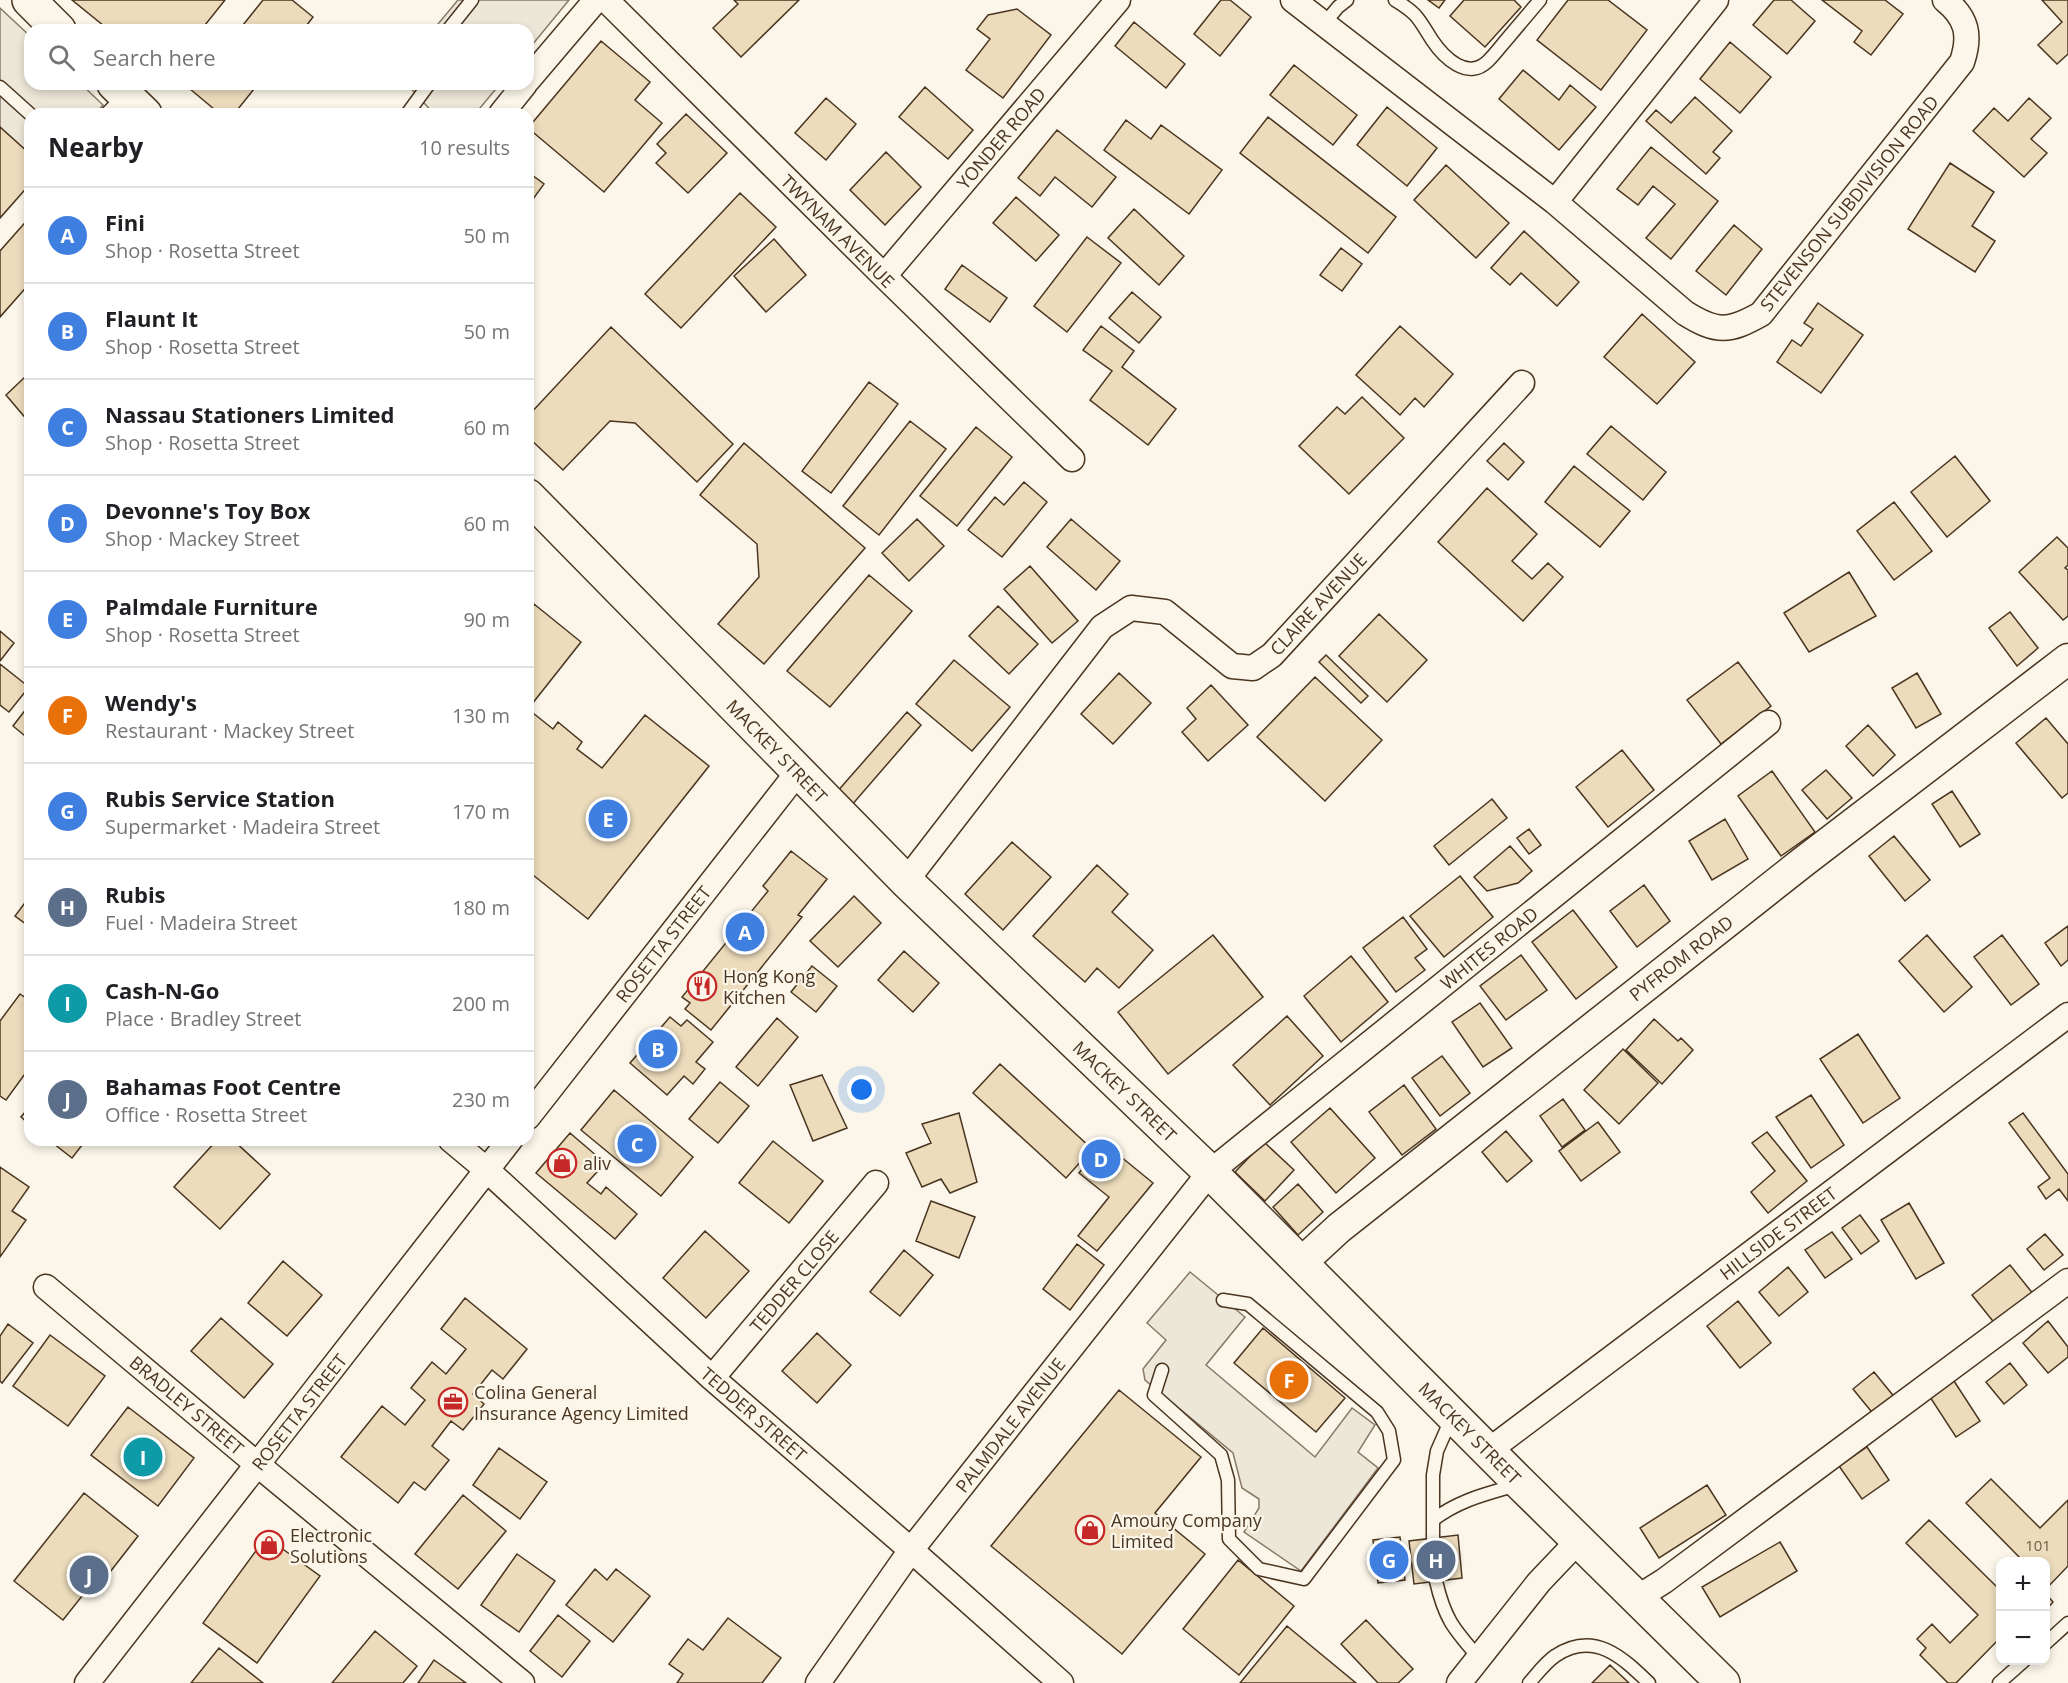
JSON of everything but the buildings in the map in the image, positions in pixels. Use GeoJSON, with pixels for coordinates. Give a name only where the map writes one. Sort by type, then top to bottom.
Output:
{"type":"FeatureCollection","features":[{"type":"Feature","properties":{"kind":"main road"},"geometry":{"type":"LineString","coordinates":[[29,0],[53,24]]}},
{"type":"Feature","properties":{"kind":"main road","name":"MACKEY STREET"},"geometry":{"type":"LineString","coordinates":[[534,502],[906,881],[1210,1172],[1723,1683]]}},
{"type":"Feature","properties":{"kind":"street"},"geometry":{"type":"LineString","coordinates":[[534,73],[596,0]]}},
{"type":"Feature","properties":{"kind":"street","name":"TWYNAM AVENUE"},"geometry":{"type":"LineString","coordinates":[[606,0],[1072,459]]}},
{"type":"Feature","properties":{"kind":"street","name":"YONDER ROAD"},"geometry":{"type":"LineString","coordinates":[[884,276],[1118,0]]}},
{"type":"Feature","properties":{"kind":"street","name":"STEVENSON SUBDIVISION ROAD"},"geometry":{"type":"LineString","coordinates":[[1293,0],[1555,202],[1685,313],[1701,323],[1719,328],[1738,327],[1761,314],[1962,62],[1967,47],[1967,31],[1961,17],[1945,0]]}},
{"type":"Feature","properties":{"kind":"street"},"geometry":{"type":"LineString","coordinates":[[1555,202],[1716,0]]}},
{"type":"Feature","properties":{"kind":"street"},"geometry":{"type":"LineString","coordinates":[[506,108],[520,90]]}},
{"type":"Feature","properties":{"kind":"street","name":"CLAIRE AVENUE"},"geometry":{"type":"LineString","coordinates":[[906,881],[1102,627],[1131,608],[1165,612],[1232,666],[1253,668],[1272,655],[1522,383]]}},
{"type":"Feature","properties":{"kind":"street","name":"PYFROM ROAD"},"geometry":{"type":"LineString","coordinates":[[1300,1264],[1339,1228],[1784,877],[2068,659]]}},
{"type":"Feature","properties":{"kind":"street","name":"WHITES ROAD"},"geometry":{"type":"LineString","coordinates":[[1210,1172],[1768,723]]}},
{"type":"Feature","properties":{"kind":"street","name":"ROSETTA STREET"},"geometry":{"type":"LineString","coordinates":[[534,1109],[798,772]]}},
{"type":"Feature","properties":{"kind":"street","name":"HILLSIDE STREET"},"geometry":{"type":"LineString","coordinates":[[1488,1451],[2068,1015]]}},
{"type":"Feature","properties":{"kind":"street","name":"TEDDER STREET"},"geometry":{"type":"LineString","coordinates":[[458,1146],[711,1378],[1061,1683]]}},
{"type":"Feature","properties":{"kind":"street","name":"ROSETTA STREET"},"geometry":{"type":"LineString","coordinates":[[87,1683],[505,1146]]}},
{"type":"Feature","properties":{"kind":"street","name":"PALMDALE AVENUE"},"geometry":{"type":"LineString","coordinates":[[818,1683],[911,1550],[1210,1172]]}},
{"type":"Feature","properties":{"kind":"street","name":"TEDDER CLOSE"},"geometry":{"type":"LineString","coordinates":[[711,1378],[876,1183]]}},
{"type":"Feature","properties":{"kind":"street"},"geometry":{"type":"LineString","coordinates":[[1637,1598],[1673,1574],[2068,1281]]}},
{"type":"Feature","properties":{"kind":"street","name":"BRADLEY STREET"},"geometry":{"type":"LineString","coordinates":[[46,1287],[522,1683]]}},
{"type":"Feature","properties":{"kind":"street"},"geometry":{"type":"LineString","coordinates":[[1459,1683],[1539,1582],[1578,1541]]}},
{"type":"Feature","properties":{"kind":"lane"},"geometry":{"type":"LineString","coordinates":[[453,24],[472,0]]}},
{"type":"Feature","properties":{"kind":"lane"},"geometry":{"type":"LineString","coordinates":[[1324,24],[1347,0]]}},
{"type":"Feature","properties":{"kind":"lane"},"geometry":{"type":"LineString","coordinates":[[1395,0],[1413,10],[1433,41],[1454,64],[1468,69],[1488,61],[1540,0]]}},
{"type":"Feature","properties":{"kind":"lane"},"geometry":{"type":"LineString","coordinates":[[0,87],[24,109]]}},
{"type":"Feature","properties":{"kind":"lane"},"geometry":{"type":"LineString","coordinates":[[411,108],[425,90]]}},
{"type":"Feature","properties":{"kind":"lane"},"geometry":{"type":"LineString","coordinates":[[1162,1370],[1154,1395],[1221,1455],[1228,1480],[1229,1539],[1259,1569],[1304,1579],[1394,1460],[1389,1431],[1377,1412],[1248,1304],[1222,1300]]}},
{"type":"Feature","properties":{"kind":"lane"},"geometry":{"type":"LineString","coordinates":[[1433,1538],[1433,1475],[1437,1451],[1453,1416]]}},
{"type":"Feature","properties":{"kind":"lane"},"geometry":{"type":"LineString","coordinates":[[1433,1520],[1461,1502],[1521,1484]]}},
{"type":"Feature","properties":{"kind":"lane"},"geometry":{"type":"LineString","coordinates":[[1436,1581],[1442,1605],[1452,1627],[1479,1658]]}},
{"type":"Feature","properties":{"kind":"lane"},"geometry":{"type":"LineString","coordinates":[[2050,1639],[2068,1623]]}},
{"type":"Feature","properties":{"kind":"lane"},"geometry":{"type":"LineString","coordinates":[[1528,1683],[1554,1657],[1575,1646],[1600,1646],[1623,1658],[1650,1683]]}},
{"type":"Feature","properties":{"kind":"lane"},"geometry":{"type":"LineString","coordinates":[[1999,1683],[2019,1665]]}},
{"type":"Feature","properties":{"kind":"shaded area"},"geometry":{"type":"Polygon","coordinates":[[[458,0],[569,0],[534,43],[534,24],[438,24],[458,0]]]}},
{"type":"Feature","properties":{"kind":"shaded area"},"geometry":{"type":"Polygon","coordinates":[[[0,8],[24,30],[24,90],[87,90],[103,105],[100,108],[24,108],[24,149],[0,127],[0,8]]]}},
{"type":"Feature","properties":{"kind":"shaded area"},"geometry":{"type":"Polygon","coordinates":[[[412,90],[495,90],[480,108],[429,108],[412,90]]]}},
{"type":"Feature","properties":{"kind":"shaded area"},"geometry":{"type":"Polygon","coordinates":[[[1190,1272],[1245,1317],[1206,1365],[1315,1457],[1352,1408],[1375,1425],[1358,1452],[1378,1468],[1301,1571],[1244,1532],[1259,1508],[1259,1499],[1242,1488],[1233,1453],[1145,1380],[1143,1369],[1166,1340],[1147,1323],[1190,1272]]]}},
{"type":"Feature","properties":{"kind":"place","name":"Palmdale Furniture"},"geometry":{"type":"Point","coordinates":[608,819]}},
{"type":"Feature","properties":{"kind":"place","name":"Fini"},"geometry":{"type":"Point","coordinates":[745,932]}},
{"type":"Feature","properties":{"kind":"place","name":"Hong Kong Kitchen"},"geometry":{"type":"Point","coordinates":[702,986]}},
{"type":"Feature","properties":{"kind":"place","name":"Flaunt It"},"geometry":{"type":"Point","coordinates":[658,1049]}},
{"type":"Feature","properties":{"kind":"place","name":"Nassau Stationers Limited"},"geometry":{"type":"Point","coordinates":[637,1144]}},
{"type":"Feature","properties":{"kind":"place","name":"Devonne's Toy Box"},"geometry":{"type":"Point","coordinates":[1101,1159]}},
{"type":"Feature","properties":{"kind":"place","name":"aliv"},"geometry":{"type":"Point","coordinates":[562,1163]}},
{"type":"Feature","properties":{"kind":"place","name":"Wendy's"},"geometry":{"type":"Point","coordinates":[1289,1380]}},
{"type":"Feature","properties":{"kind":"place","name":"Colina General Insurance Agency Limited"},"geometry":{"type":"Point","coordinates":[453,1402]}},
{"type":"Feature","properties":{"kind":"place","name":"Cash-N-Go"},"geometry":{"type":"Point","coordinates":[143,1457]}},
{"type":"Feature","properties":{"kind":"place","name":"Amoury Company Limited"},"geometry":{"type":"Point","coordinates":[1090,1530]}},
{"type":"Feature","properties":{"kind":"place","name":"Electronic Solutions"},"geometry":{"type":"Point","coordinates":[269,1545]}},
{"type":"Feature","properties":{"kind":"place","name":"Rubis Service Station"},"geometry":{"type":"Point","coordinates":[1389,1560]}},
{"type":"Feature","properties":{"kind":"place","name":"Rubis"},"geometry":{"type":"Point","coordinates":[1436,1560]}},
{"type":"Feature","properties":{"kind":"place","name":"Bahamas Foot Centre"},"geometry":{"type":"Point","coordinates":[89,1575]}}]}
